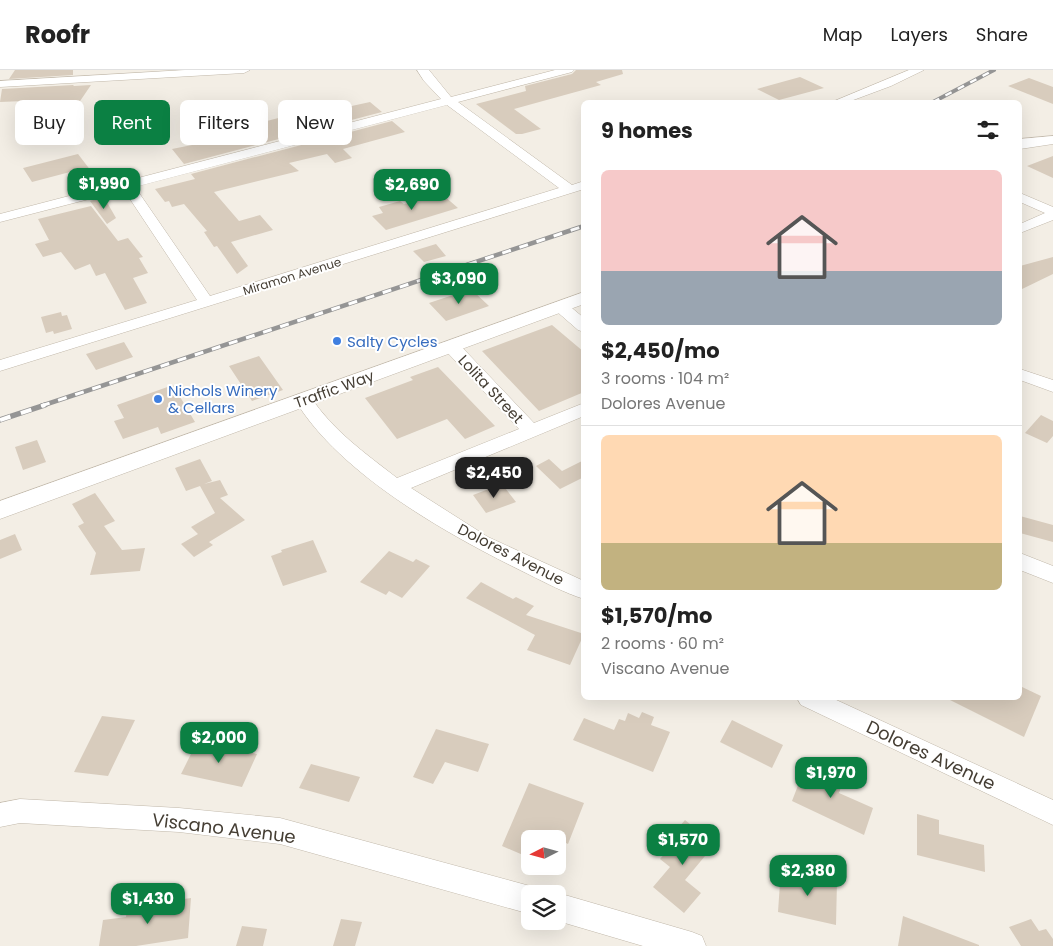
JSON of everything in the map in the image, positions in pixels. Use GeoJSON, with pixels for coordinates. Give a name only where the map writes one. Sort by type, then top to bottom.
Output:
{"type":"FeatureCollection","features":[{"type":"Feature","properties":{"kind":"street"},"geometry":{"type":"LineString","coordinates":[[0,84],[244,70]]}},
{"type":"Feature","properties":{"kind":"street"},"geometry":{"type":"LineString","coordinates":[[423,70],[428,79],[449,101],[577,187]]}},
{"type":"Feature","properties":{"kind":"street"},"geometry":{"type":"LineString","coordinates":[[0,218],[568,70]]}},
{"type":"Feature","properties":{"kind":"street"},"geometry":{"type":"LineString","coordinates":[[844,100],[888,84],[918,70]]}},
{"type":"Feature","properties":{"kind":"street"},"geometry":{"type":"LineString","coordinates":[[1022,144],[1053,140]]}},
{"type":"Feature","properties":{"kind":"street"},"geometry":{"type":"LineString","coordinates":[[127,185],[207,303]]}},
{"type":"Feature","properties":{"kind":"street","name":"Miramon Avenue"},"geometry":{"type":"LineString","coordinates":[[0,366],[577,187]]}},
{"type":"Feature","properties":{"kind":"street"},"geometry":{"type":"LineString","coordinates":[[1022,198],[1053,214]]}},
{"type":"Feature","properties":{"kind":"street"},"geometry":{"type":"LineString","coordinates":[[1022,228],[1053,214]]}},
{"type":"Feature","properties":{"kind":"street","name":"Traffic Way"},"geometry":{"type":"LineString","coordinates":[[0,510],[581,299]]}},
{"type":"Feature","properties":{"kind":"street"},"geometry":{"type":"LineString","coordinates":[[561,306],[581,323]]}},
{"type":"Feature","properties":{"kind":"street","name":"Lolita Street"},"geometry":{"type":"LineString","coordinates":[[451,346],[532,432]]}},
{"type":"Feature","properties":{"kind":"street"},"geometry":{"type":"LineString","coordinates":[[1022,375],[1053,386]]}},
{"type":"Feature","properties":{"kind":"street","name":"Dolores Avenue"},"geometry":{"type":"LineString","coordinates":[[304,400],[314,418],[340,444],[395,487],[481,542],[581,590]]}},
{"type":"Feature","properties":{"kind":"street"},"geometry":{"type":"LineString","coordinates":[[395,487],[581,410]]}},
{"type":"Feature","properties":{"kind":"street"},"geometry":{"type":"LineString","coordinates":[[1022,562],[1053,576]]}},
{"type":"Feature","properties":{"kind":"street","name":"Dolores Avenue"},"geometry":{"type":"LineString","coordinates":[[813,700],[1053,813]]}},
{"type":"Feature","properties":{"kind":"street","name":"Viscano Avenue"},"geometry":{"type":"LineString","coordinates":[[0,816],[20,811],[30,811],[179,820],[280,831],[521,898]]}},
{"type":"Feature","properties":{"kind":"street"},"geometry":{"type":"LineString","coordinates":[[566,909],[692,946]]}},
{"type":"Feature","properties":{"kind":"building"},"geometry":{"type":"Polygon","coordinates":[[[15,70],[73,70],[73,75],[9,79],[15,70]]]}},
{"type":"Feature","properties":{"kind":"building"},"geometry":{"type":"Polygon","coordinates":[[[576,70],[622,70],[623,74],[596,82],[601,85],[514,109],[541,129],[522,134],[516,134],[476,104],[526,91],[525,86],[572,74],[576,70]]]}},
{"type":"Feature","properties":{"kind":"building"},"geometry":{"type":"Polygon","coordinates":[[[800,77],[824,88],[779,100],[757,89],[800,77]]]}},
{"type":"Feature","properties":{"kind":"building"},"geometry":{"type":"Polygon","coordinates":[[[1029,78],[1053,87],[1053,104],[1008,86],[1029,78]]]}},
{"type":"Feature","properties":{"kind":"building"},"geometry":{"type":"Polygon","coordinates":[[[91,85],[81,100],[15,100],[0,102],[2,89],[91,85]]]}},
{"type":"Feature","properties":{"kind":"building"},"geometry":{"type":"Polygon","coordinates":[[[370,102],[382,112],[352,120],[352,106],[370,102]]]}},
{"type":"Feature","properties":{"kind":"building"},"geometry":{"type":"Polygon","coordinates":[[[278,118],[278,139],[268,142],[268,121],[278,118]]]}},
{"type":"Feature","properties":{"kind":"building"},"geometry":{"type":"Polygon","coordinates":[[[392,121],[405,132],[343,149],[352,158],[335,163],[327,154],[289,163],[299,171],[214,192],[239,221],[260,215],[273,230],[231,242],[248,266],[237,274],[217,246],[214,247],[204,232],[207,231],[184,204],[172,207],[169,201],[165,202],[155,189],[195,179],[191,174],[301,145],[352,145],[352,132],[392,121]]]}},
{"type":"Feature","properties":{"kind":"building"},"geometry":{"type":"Polygon","coordinates":[[[192,145],[256,145],[184,164],[172,149],[192,145]]]}},
{"type":"Feature","properties":{"kind":"building"},"geometry":{"type":"Polygon","coordinates":[[[78,154],[98,180],[94,181],[97,187],[83,190],[70,172],[32,182],[23,168],[78,154]]]}},
{"type":"Feature","properties":{"kind":"building"},"geometry":{"type":"Polygon","coordinates":[[[1053,156],[1053,178],[1027,166],[1053,156]]]}},
{"type":"Feature","properties":{"kind":"building"},"geometry":{"type":"Polygon","coordinates":[[[443,195],[458,208],[386,230],[372,216],[383,213],[379,207],[400,201],[404,204],[443,195]]]}},
{"type":"Feature","properties":{"kind":"building"},"geometry":{"type":"Polygon","coordinates":[[[104,197],[116,218],[107,224],[90,201],[104,197]]]}},
{"type":"Feature","properties":{"kind":"building"},"geometry":{"type":"Polygon","coordinates":[[[91,206],[118,241],[128,238],[143,257],[139,258],[148,273],[133,278],[147,303],[125,310],[105,273],[96,276],[90,264],[75,270],[61,252],[43,257],[35,244],[49,240],[38,219],[91,206]]]}},
{"type":"Feature","properties":{"kind":"building"},"geometry":{"type":"Polygon","coordinates":[[[436,244],[446,256],[424,262],[413,251],[436,244]]]}},
{"type":"Feature","properties":{"kind":"building"},"geometry":{"type":"Polygon","coordinates":[[[1053,257],[1053,274],[1022,289],[1022,265],[1053,257]]]}},
{"type":"Feature","properties":{"kind":"building"},"geometry":{"type":"Polygon","coordinates":[[[471,289],[489,306],[446,321],[429,303],[471,289]]]}},
{"type":"Feature","properties":{"kind":"building"},"geometry":{"type":"Polygon","coordinates":[[[61,312],[62,316],[67,315],[72,329],[54,334],[53,331],[46,333],[41,317],[61,312]]]}},
{"type":"Feature","properties":{"kind":"building"},"geometry":{"type":"Polygon","coordinates":[[[552,325],[581,349],[581,393],[539,411],[482,351],[552,325]]]}},
{"type":"Feature","properties":{"kind":"building"},"geometry":{"type":"Polygon","coordinates":[[[124,342],[133,357],[96,370],[86,354],[124,342]]]}},
{"type":"Feature","properties":{"kind":"building"},"geometry":{"type":"Polygon","coordinates":[[[259,356],[283,390],[252,401],[229,366],[259,356]]]}},
{"type":"Feature","properties":{"kind":"building"},"geometry":{"type":"Polygon","coordinates":[[[438,367],[495,426],[465,439],[447,419],[397,439],[365,398],[413,380],[410,377],[438,367]]]}},
{"type":"Feature","properties":{"kind":"building"},"geometry":{"type":"Polygon","coordinates":[[[173,385],[195,422],[161,434],[158,427],[123,439],[114,421],[124,418],[117,405],[173,385]]]}},
{"type":"Feature","properties":{"kind":"building"},"geometry":{"type":"Polygon","coordinates":[[[1041,415],[1053,421],[1053,436],[1047,443],[1025,433],[1041,415]]]}},
{"type":"Feature","properties":{"kind":"building"},"geometry":{"type":"Polygon","coordinates":[[[37,440],[46,462],[23,470],[15,447],[37,440]]]}},
{"type":"Feature","properties":{"kind":"building"},"geometry":{"type":"Polygon","coordinates":[[[200,459],[212,481],[204,484],[220,480],[228,495],[220,498],[245,520],[209,542],[213,545],[194,557],[181,544],[198,534],[191,527],[215,513],[200,486],[186,491],[175,468],[200,459]]]}},
{"type":"Feature","properties":{"kind":"building"},"geometry":{"type":"Polygon","coordinates":[[[549,459],[562,471],[581,462],[581,478],[560,489],[536,466],[549,459]]]}},
{"type":"Feature","properties":{"kind":"building"},"geometry":{"type":"Polygon","coordinates":[[[502,484],[516,502],[486,513],[473,495],[502,484]]]}},
{"type":"Feature","properties":{"kind":"building"},"geometry":{"type":"Polygon","coordinates":[[[95,493],[115,521],[104,526],[122,550],[145,548],[140,571],[90,575],[96,553],[78,526],[84,523],[72,504],[95,493]]]}},
{"type":"Feature","properties":{"kind":"building"},"geometry":{"type":"Polygon","coordinates":[[[1022,517],[1053,525],[1053,542],[1022,534],[1022,517]]]}},
{"type":"Feature","properties":{"kind":"building"},"geometry":{"type":"Polygon","coordinates":[[[15,534],[22,550],[0,559],[0,540],[15,534]]]}},
{"type":"Feature","properties":{"kind":"building"},"geometry":{"type":"Polygon","coordinates":[[[313,540],[327,572],[283,586],[271,556],[282,552],[281,550],[313,540]]]}},
{"type":"Feature","properties":{"kind":"building"},"geometry":{"type":"Polygon","coordinates":[[[389,551],[413,562],[416,559],[430,566],[402,598],[389,591],[386,595],[360,582],[389,551]]]}},
{"type":"Feature","properties":{"kind":"building"},"geometry":{"type":"Polygon","coordinates":[[[481,582],[513,599],[516,597],[534,606],[526,615],[581,633],[581,641],[570,665],[527,650],[535,635],[466,598],[481,582]]]}},
{"type":"Feature","properties":{"kind":"building"},"geometry":{"type":"Polygon","coordinates":[[[1022,687],[1041,696],[1024,737],[950,700],[1022,700],[1022,687]]]}},
{"type":"Feature","properties":{"kind":"building"},"geometry":{"type":"Polygon","coordinates":[[[642,712],[654,717],[651,725],[670,732],[653,772],[573,740],[584,718],[614,730],[619,719],[625,721],[628,713],[639,718],[642,712]]]}},
{"type":"Feature","properties":{"kind":"building"},"geometry":{"type":"Polygon","coordinates":[[[102,716],[135,720],[108,776],[74,772],[102,716]]]}},
{"type":"Feature","properties":{"kind":"building"},"geometry":{"type":"Polygon","coordinates":[[[732,720],[783,745],[772,768],[720,742],[732,720]]]}},
{"type":"Feature","properties":{"kind":"building"},"geometry":{"type":"Polygon","coordinates":[[[436,729],[489,744],[478,772],[445,762],[433,784],[413,777],[436,729]]]}},
{"type":"Feature","properties":{"kind":"building"},"geometry":{"type":"Polygon","coordinates":[[[197,742],[257,754],[242,787],[181,774],[197,742]]]}},
{"type":"Feature","properties":{"kind":"building"},"geometry":{"type":"Polygon","coordinates":[[[807,762],[844,778],[839,793],[873,808],[864,835],[792,801],[807,762]]]}},
{"type":"Feature","properties":{"kind":"building"},"geometry":{"type":"Polygon","coordinates":[[[311,764],[360,777],[349,802],[299,788],[311,764]]]}},
{"type":"Feature","properties":{"kind":"building"},"geometry":{"type":"Polygon","coordinates":[[[529,783],[584,803],[568,844],[566,843],[566,830],[521,830],[521,854],[502,846],[529,783]]]}},
{"type":"Feature","properties":{"kind":"building"},"geometry":{"type":"Polygon","coordinates":[[[917,814],[939,820],[939,834],[984,845],[985,872],[917,855],[917,814]]]}},
{"type":"Feature","properties":{"kind":"building"},"geometry":{"type":"Polygon","coordinates":[[[685,820],[715,844],[685,880],[701,893],[684,913],[653,887],[670,867],[660,859],[679,838],[673,834],[685,820]]]}},
{"type":"Feature","properties":{"kind":"building"},"geometry":{"type":"Polygon","coordinates":[[[781,868],[837,881],[836,925],[778,912],[781,868]]]}},
{"type":"Feature","properties":{"kind":"building"},"geometry":{"type":"Polygon","coordinates":[[[191,898],[188,938],[136,946],[99,946],[103,920],[126,917],[127,907],[191,898]]]}},
{"type":"Feature","properties":{"kind":"building"},"geometry":{"type":"Polygon","coordinates":[[[903,916],[979,945],[979,946],[898,946],[903,916]]]}},
{"type":"Feature","properties":{"kind":"building"},"geometry":{"type":"Polygon","coordinates":[[[341,919],[362,922],[355,946],[333,946],[341,919]]]}},
{"type":"Feature","properties":{"kind":"building"},"geometry":{"type":"Polygon","coordinates":[[[1031,919],[1039,931],[1046,929],[1053,939],[1053,946],[1021,946],[1009,927],[1031,919]]]}},
{"type":"Feature","properties":{"kind":"building"},"geometry":{"type":"Polygon","coordinates":[[[242,926],[267,929],[263,946],[236,946],[242,926]]]}},
{"type":"Feature","properties":{"kind":"railway"},"geometry":{"type":"LineString","coordinates":[[937,100],[994,70]]}},
{"type":"Feature","properties":{"kind":"railway"},"geometry":{"type":"LineString","coordinates":[[41,406],[581,227]]}},
{"type":"Feature","properties":{"kind":"railway"},"geometry":{"type":"LineString","coordinates":[[0,420],[45,405]]}},
{"type":"Feature","properties":{"kind":"place","name":"Salty Cycles"},"geometry":{"type":"Point","coordinates":[337,341]}},
{"type":"Feature","properties":{"kind":"place","name":"Nichols Winery & Cellars"},"geometry":{"type":"Point","coordinates":[158,399]}}]}
